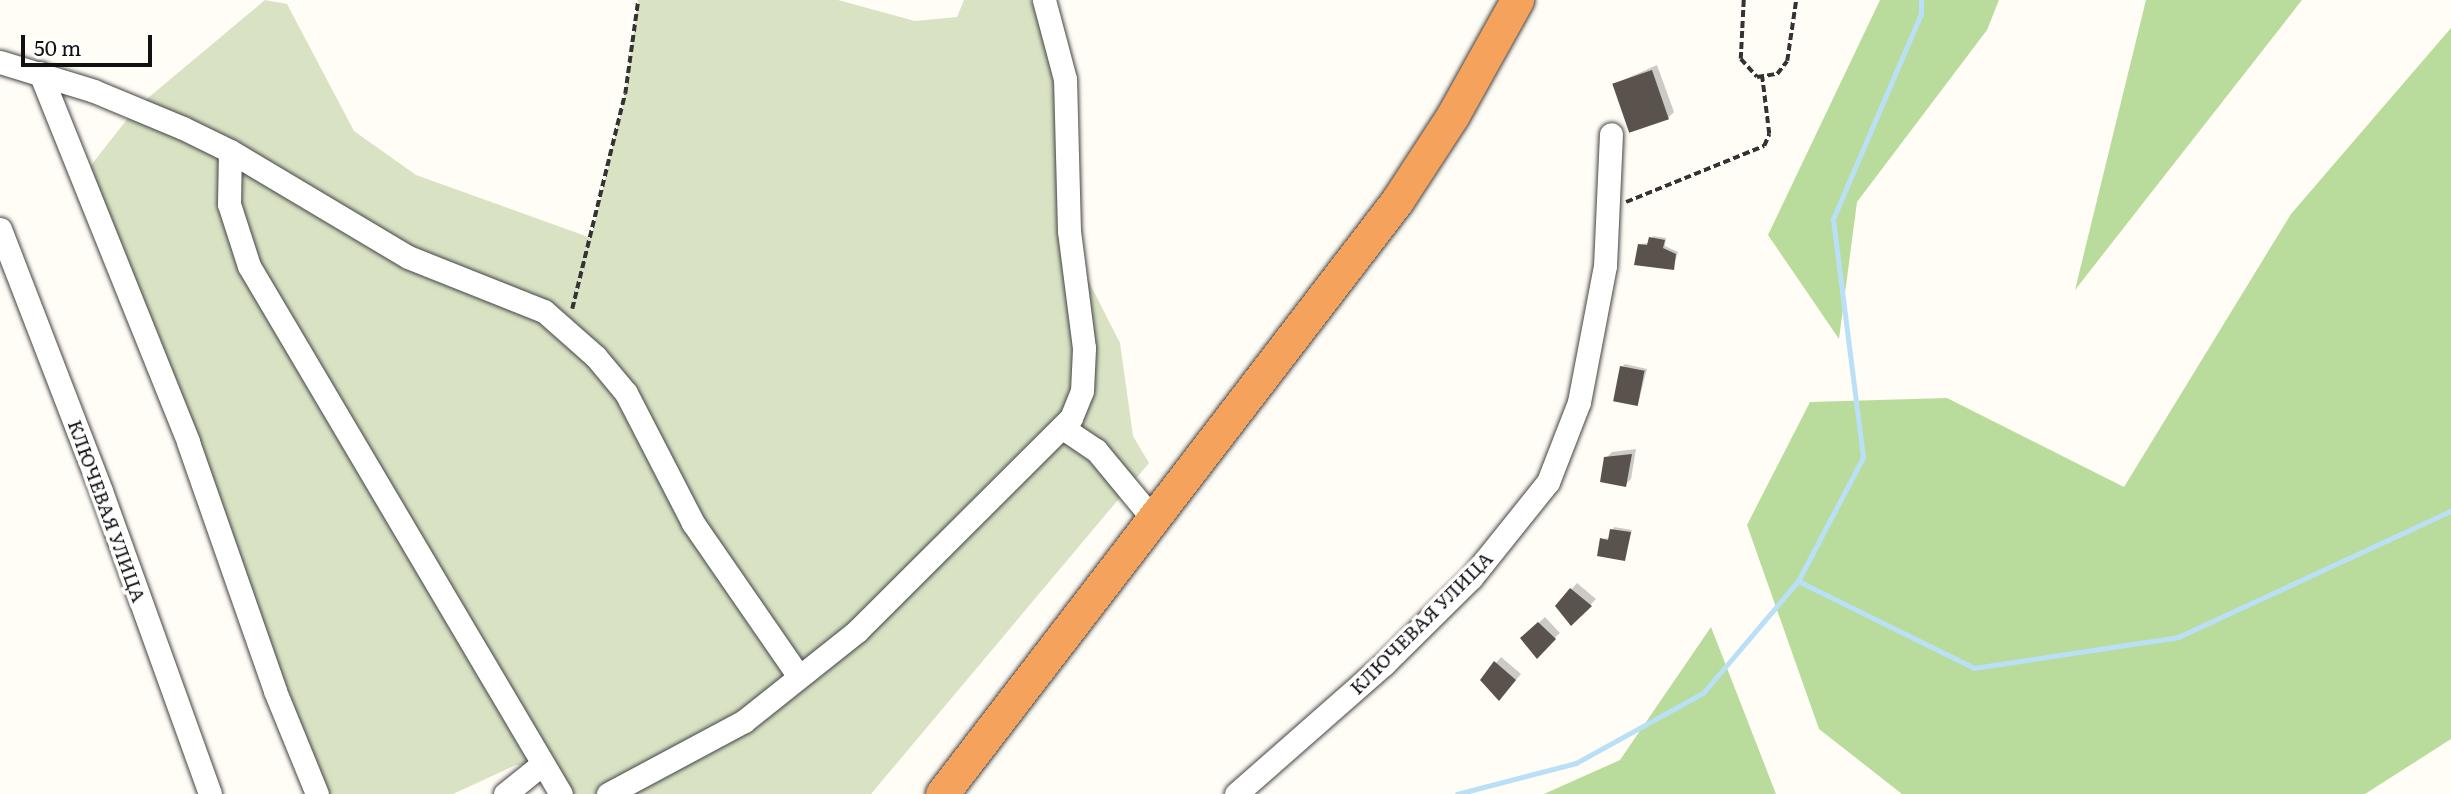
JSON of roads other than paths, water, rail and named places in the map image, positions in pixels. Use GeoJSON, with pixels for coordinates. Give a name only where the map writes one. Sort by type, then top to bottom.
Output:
{"type":"FeatureCollection","features":[{"type":"Feature","properties":{"kind":"highway"},"geometry":{"type":"LineString","coordinates":[[942,794],[1396,201],[1453,115],[1517,0]]}},
{"type":"Feature","properties":{"kind":"street"},"geometry":{"type":"LineString","coordinates":[[608,794],[744,721],[798,675],[857,631],[1063,428],[1082,391],[1084,348],[1069,231],[1066,79],[1044,0]]}},
{"type":"Feature","properties":{"kind":"street"},"geometry":{"type":"LineString","coordinates":[[0,62],[104,95],[230,150],[408,257],[530,301],[565,328],[626,393],[693,523],[798,675]]}},
{"type":"Feature","properties":{"kind":"street"},"geometry":{"type":"LineString","coordinates":[[40,73],[183,429],[275,691],[317,794]]}},
{"type":"Feature","properties":{"kind":"street","name":"КЛЮЧЕВАЯ УЛИЦА"},"geometry":{"type":"LineString","coordinates":[[1236,794],[1373,674],[1471,578],[1548,482],[1579,402],[1605,267],[1611,134]]}},
{"type":"Feature","properties":{"kind":"street"},"geometry":{"type":"LineString","coordinates":[[230,150],[229,204],[249,266],[541,765],[561,794]]}},
{"type":"Feature","properties":{"kind":"street","name":"КЛЮЧЕВАЯ УЛИЦА"},"geometry":{"type":"LineString","coordinates":[[0,229],[210,794]]}},
{"type":"Feature","properties":{"kind":"street"},"geometry":{"type":"LineString","coordinates":[[1063,428],[1096,450],[1154,520]]}},
{"type":"Feature","properties":{"kind":"street"},"geometry":{"type":"LineString","coordinates":[[505,794],[541,765]]}},
{"type":"Feature","properties":{"kind":"waterway"},"geometry":{"type":"LineString","coordinates":[[1457,794],[1576,763],[1703,693],[1798,581],[1863,457],[1833,219],[1921,14],[1921,0]]}},
{"type":"Feature","properties":{"kind":"waterway"},"geometry":{"type":"LineString","coordinates":[[1798,581],[1974,668],[2178,637],[2451,511]]}}]}
